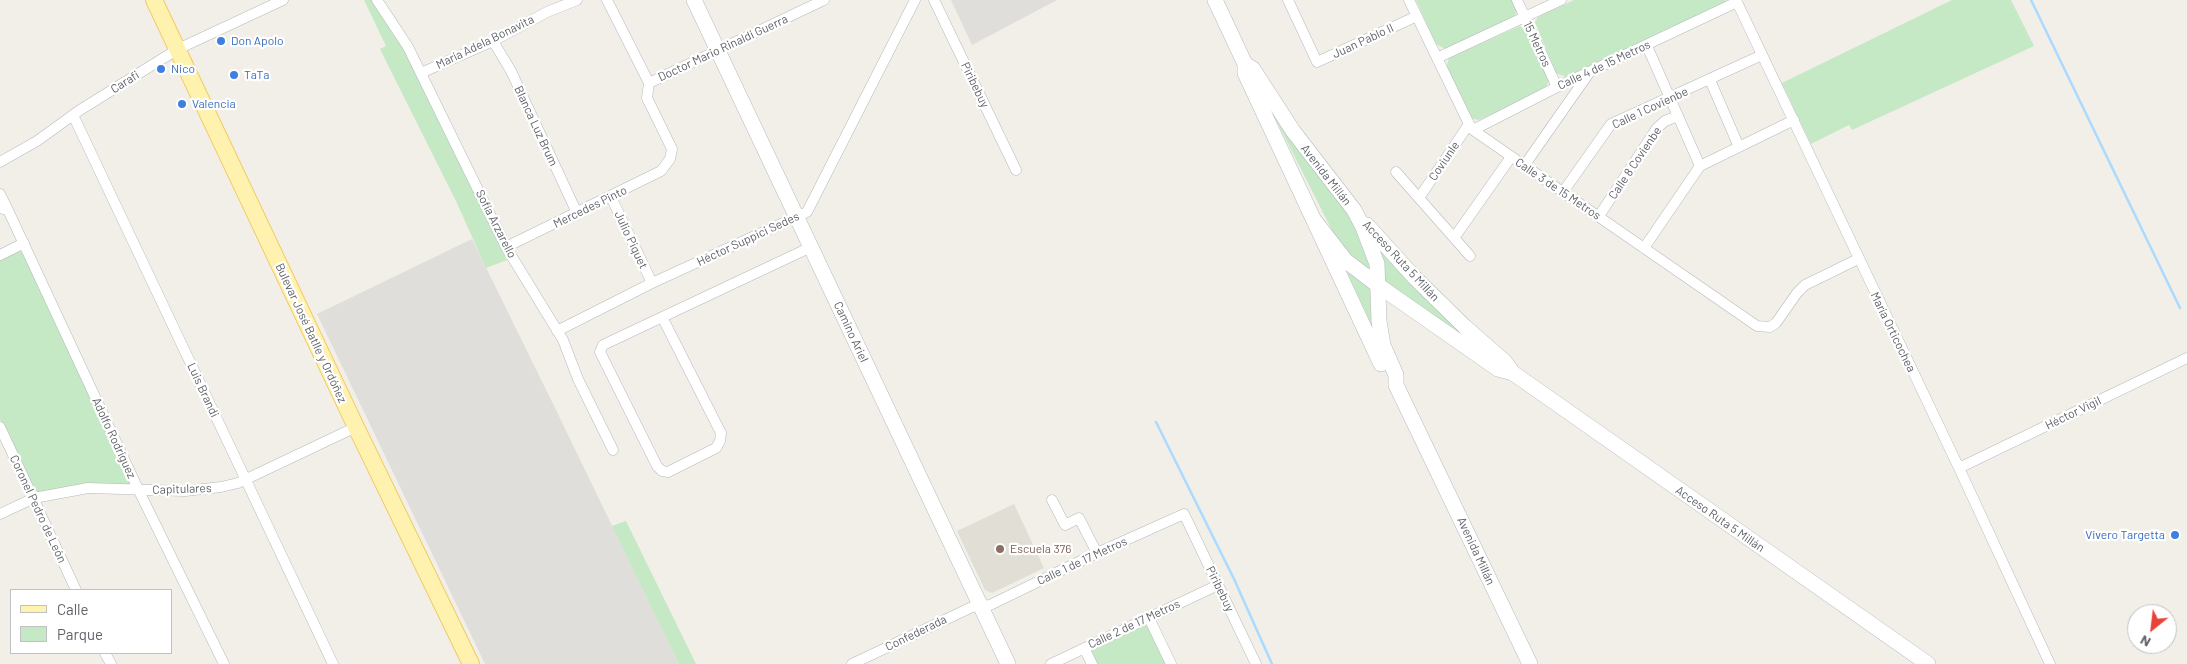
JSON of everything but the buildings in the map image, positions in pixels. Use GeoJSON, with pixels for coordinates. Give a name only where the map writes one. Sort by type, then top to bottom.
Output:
{"type":"FeatureCollection","features":[{"type":"Feature","properties":{"kind":"main road","name":"Bulevar José Batlle y Ordóñez"},"geometry":{"type":"LineString","coordinates":[[154,0],[356,427],[471,664]]}},
{"type":"Feature","properties":{"kind":"main road","name":"Camino Ariel"},"geometry":{"type":"LineString","coordinates":[[694,0],[1008,664]]}},
{"type":"Feature","properties":{"kind":"main road","name":"Avenida Millán"},"geometry":{"type":"LineString","coordinates":[[1215,0],[1245,64],[1245,73],[1388,378],[1396,385],[1530,664]]}},
{"type":"Feature","properties":{"kind":"main road","name":"Avenida Millán"},"geometry":{"type":"LineString","coordinates":[[1245,64],[1253,69],[1292,131],[1354,210],[1371,245],[1377,264],[1379,321],[1383,345],[1396,375],[1396,385]]}},
{"type":"Feature","properties":{"kind":"main road","name":"Acceso Ruta 5 Millán"},"geometry":{"type":"LineString","coordinates":[[1354,210],[1409,272],[1465,327],[1505,362],[1513,374]]}},
{"type":"Feature","properties":{"kind":"main road","name":"Acceso Ruta 5 Millán"},"geometry":{"type":"LineString","coordinates":[[1314,220],[1346,261],[1379,286],[1498,369],[1513,374],[1928,664]]}},
{"type":"Feature","properties":{"kind":"street","name":"Carafi"},"geometry":{"type":"LineString","coordinates":[[0,162],[37,141],[73,115],[178,49],[283,0]]}},
{"type":"Feature","properties":{"kind":"street","name":"Sofía Arzarello"},"geometry":{"type":"LineString","coordinates":[[376,0],[408,47],[506,247],[558,331],[612,450]]}},
{"type":"Feature","properties":{"kind":"street","name":"María Adela Bonavita"},"geometry":{"type":"LineString","coordinates":[[421,73],[547,12],[577,0]]}},
{"type":"Feature","properties":{"kind":"street"},"geometry":{"type":"LineString","coordinates":[[607,0],[649,83]]}},
{"type":"Feature","properties":{"kind":"street","name":"Doctor Mario Rinaldi Guerra"},"geometry":{"type":"LineString","coordinates":[[649,83],[824,0]]}},
{"type":"Feature","properties":{"kind":"street","name":"Héctor Suppici Sedes"},"geometry":{"type":"LineString","coordinates":[[558,331],[652,283],[807,212],[915,0]]}},
{"type":"Feature","properties":{"kind":"street","name":"Piribebuy"},"geometry":{"type":"LineString","coordinates":[[934,0],[1016,170]]}},
{"type":"Feature","properties":{"kind":"street","name":"Juan Pablo II"},"geometry":{"type":"LineString","coordinates":[[1288,0],[1317,62],[1417,16]]}},
{"type":"Feature","properties":{"kind":"street","name":"Calle 3 de 15 Metros"},"geometry":{"type":"LineString","coordinates":[[1410,0],[1471,127],[1511,157],[1757,326],[1762,327],[1776,324],[1797,293],[1805,285],[1858,259]]}},
{"type":"Feature","properties":{"kind":"street","name":"15 Metros"},"geometry":{"type":"LineString","coordinates":[[1517,0],[1557,87]]}},
{"type":"Feature","properties":{"kind":"street"},"geometry":{"type":"LineString","coordinates":[[1437,58],[1561,0]]}},
{"type":"Feature","properties":{"kind":"street","name":"Calle 4 de 15 Metros"},"geometry":{"type":"LineString","coordinates":[[1471,127],[1647,46],[1736,1]]}},
{"type":"Feature","properties":{"kind":"street","name":"María Orticochea"},"geometry":{"type":"LineString","coordinates":[[1736,1],[1959,468],[2050,664]]}},
{"type":"Feature","properties":{"kind":"street","name":"Blanca Luz Brum"},"geometry":{"type":"LineString","coordinates":[[492,40],[511,71],[577,213]]}},
{"type":"Feature","properties":{"kind":"street"},"geometry":{"type":"LineString","coordinates":[[1647,46],[1700,166]]}},
{"type":"Feature","properties":{"kind":"street","name":"Calle 1 Covienbe"},"geometry":{"type":"LineString","coordinates":[[1563,192],[1610,124],[1762,55]]}},
{"type":"Feature","properties":{"kind":"street"},"geometry":{"type":"LineString","coordinates":[[1524,166],[1589,72]]}},
{"type":"Feature","properties":{"kind":"street"},"geometry":{"type":"LineString","coordinates":[[1710,80],[1739,147]]}},
{"type":"Feature","properties":{"kind":"street","name":"Mercedes Pinto"},"geometry":{"type":"LineString","coordinates":[[506,247],[662,171],[669,161],[672,149],[647,98],[649,83]]}},
{"type":"Feature","properties":{"kind":"street","name":"Luis Brandi"},"geometry":{"type":"LineString","coordinates":[[73,115],[333,664]]}},
{"type":"Feature","properties":{"kind":"street","name":"Calle 8 Covienbe"},"geometry":{"type":"LineString","coordinates":[[1599,216],[1657,128],[1665,121],[1678,116]]}},
{"type":"Feature","properties":{"kind":"street"},"geometry":{"type":"LineString","coordinates":[[1644,248],[1700,166],[1794,120]]}},
{"type":"Feature","properties":{"kind":"street","name":"Coviunle"},"geometry":{"type":"LineString","coordinates":[[1419,198],[1471,127]]}},
{"type":"Feature","properties":{"kind":"street"},"geometry":{"type":"LineString","coordinates":[[1454,238],[1511,157]]}},
{"type":"Feature","properties":{"kind":"street"},"geometry":{"type":"LineString","coordinates":[[1396,172],[1470,256]]}},
{"type":"Feature","properties":{"kind":"street","name":"Adolfo Rodríguez"},"geometry":{"type":"LineString","coordinates":[[0,194],[4,209],[24,244],[138,489],[224,664]]}},
{"type":"Feature","properties":{"kind":"street","name":"Julio Piquet"},"geometry":{"type":"LineString","coordinates":[[611,197],[652,283]]}},
{"type":"Feature","properties":{"kind":"street"},"geometry":{"type":"LineString","coordinates":[[0,254],[24,244]]}},
{"type":"Feature","properties":{"kind":"street"},"geometry":{"type":"LineString","coordinates":[[662,317],[721,432],[720,442],[716,448],[668,472],[657,466],[600,352],[602,345],[811,247]]}},
{"type":"Feature","properties":{"kind":"street","name":"Héctor Vigil"},"geometry":{"type":"LineString","coordinates":[[1959,468],[2187,358]]}},
{"type":"Feature","properties":{"kind":"street","name":"Coronel Pedro de León"},"geometry":{"type":"LineString","coordinates":[[0,427],[76,589]]}},
{"type":"Feature","properties":{"kind":"street","name":"Capitulares"},"geometry":{"type":"LineString","coordinates":[[0,514],[34,498],[88,488],[185,491],[221,487],[245,479],[356,427]]}},
{"type":"Feature","properties":{"kind":"street"},"geometry":{"type":"LineString","coordinates":[[1052,500],[1064,525],[1079,518],[1097,553]]}},
{"type":"Feature","properties":{"kind":"street","name":"Piribebuy"},"geometry":{"type":"LineString","coordinates":[[1184,514],[1256,664]]}},
{"type":"Feature","properties":{"kind":"street","name":"Calle 1 de 17 Metros"},"geometry":{"type":"LineString","coordinates":[[981,606],[990,606],[1097,553],[1184,514]]}},
{"type":"Feature","properties":{"kind":"street","name":"Calle 2 de 17 Metros"},"geometry":{"type":"LineString","coordinates":[[1051,664],[1218,585]]}},
{"type":"Feature","properties":{"kind":"street","name":"Confederada"},"geometry":{"type":"LineString","coordinates":[[852,664],[972,607],[981,606]]}},
{"type":"Feature","properties":{"kind":"street"},"geometry":{"type":"LineString","coordinates":[[1149,618],[1171,664]]}},
{"type":"Feature","properties":{"kind":"street"},"geometry":{"type":"LineString","coordinates":[[1084,648],[1092,664]]}},
{"type":"Feature","properties":{"kind":"shaded area"},"geometry":{"type":"Polygon","coordinates":[[[951,0],[1057,0],[972,45],[951,0]]]}},
{"type":"Feature","properties":{"kind":"shaded area"},"geometry":{"type":"Polygon","coordinates":[[[472,239],[679,664],[485,664],[317,314],[472,239]]]}},
{"type":"Feature","properties":{"kind":"shaded area","name":"Escuela 376"},"geometry":{"type":"Polygon","coordinates":[[[1014,504],[1044,568],[992,593],[985,590],[957,531],[1014,504]]]}},
{"type":"Feature","properties":{"kind":"green space"},"geometry":{"type":"Polygon","coordinates":[[[364,0],[375,0],[403,42],[507,260],[486,268],[456,201],[380,49],[386,46],[364,0]]]}},
{"type":"Feature","properties":{"kind":"green space"},"geometry":{"type":"Polygon","coordinates":[[[1416,0],[1512,0],[1517,11],[1513,19],[1447,50],[1436,44],[1416,0]]]}},
{"type":"Feature","properties":{"kind":"green space"},"geometry":{"type":"Polygon","coordinates":[[[1574,0],[1726,0],[1724,3],[1569,78],[1556,73],[1535,22],[1538,17],[1574,0]]]}},
{"type":"Feature","properties":{"kind":"green space"},"geometry":{"type":"Polygon","coordinates":[[[1952,0],[2011,0],[2034,46],[1852,130],[1849,125],[1811,144],[1782,83],[1952,0]]]}},
{"type":"Feature","properties":{"kind":"green space"},"geometry":{"type":"Polygon","coordinates":[[[1520,26],[1527,31],[1549,81],[1541,91],[1479,120],[1474,119],[1469,116],[1446,68],[1449,58],[1520,26]]]}},
{"type":"Feature","properties":{"kind":"green space"},"geometry":{"type":"Polygon","coordinates":[[[1272,112],[1360,231],[1375,276],[1352,258],[1336,238],[1272,112]]]}},
{"type":"Feature","properties":{"kind":"green space"},"geometry":{"type":"Polygon","coordinates":[[[1372,238],[1496,360],[1383,282],[1372,238]]]}},
{"type":"Feature","properties":{"kind":"green space"},"geometry":{"type":"Polygon","coordinates":[[[19,251],[23,253],[131,483],[129,485],[36,494],[0,419],[0,260],[19,251]]]}},
{"type":"Feature","properties":{"kind":"green space"},"geometry":{"type":"Polygon","coordinates":[[[1351,270],[1376,287],[1376,335],[1348,274],[1351,270]]]}},
{"type":"Feature","properties":{"kind":"green space"},"geometry":{"type":"Polygon","coordinates":[[[626,521],[696,664],[679,664],[612,526],[626,521]]]}},
{"type":"Feature","properties":{"kind":"green space"},"geometry":{"type":"Polygon","coordinates":[[[1146,625],[1150,627],[1168,664],[1096,664],[1091,654],[1092,651],[1146,625]]]}},
{"type":"Feature","properties":{"kind":"waterway"},"geometry":{"type":"LineString","coordinates":[[2031,0],[2180,308]]}},
{"type":"Feature","properties":{"kind":"waterway"},"geometry":{"type":"LineString","coordinates":[[1156,422],[1234,579],[1272,664]]}},
{"type":"Feature","properties":{"kind":"place","name":"Don Apolo"},"geometry":{"type":"Point","coordinates":[221,41]}},
{"type":"Feature","properties":{"kind":"place","name":"Nico"},"geometry":{"type":"Point","coordinates":[161,69]}},
{"type":"Feature","properties":{"kind":"place","name":"TaTa"},"geometry":{"type":"Point","coordinates":[234,75]}},
{"type":"Feature","properties":{"kind":"place","name":"Valencia"},"geometry":{"type":"Point","coordinates":[182,104]}},
{"type":"Feature","properties":{"kind":"place","name":"Vivero Targetta"},"geometry":{"type":"Point","coordinates":[2175,535]}},
{"type":"Feature","properties":{"kind":"place","name":"Escuela 376"},"geometry":{"type":"Point","coordinates":[1000,549]}}]}
